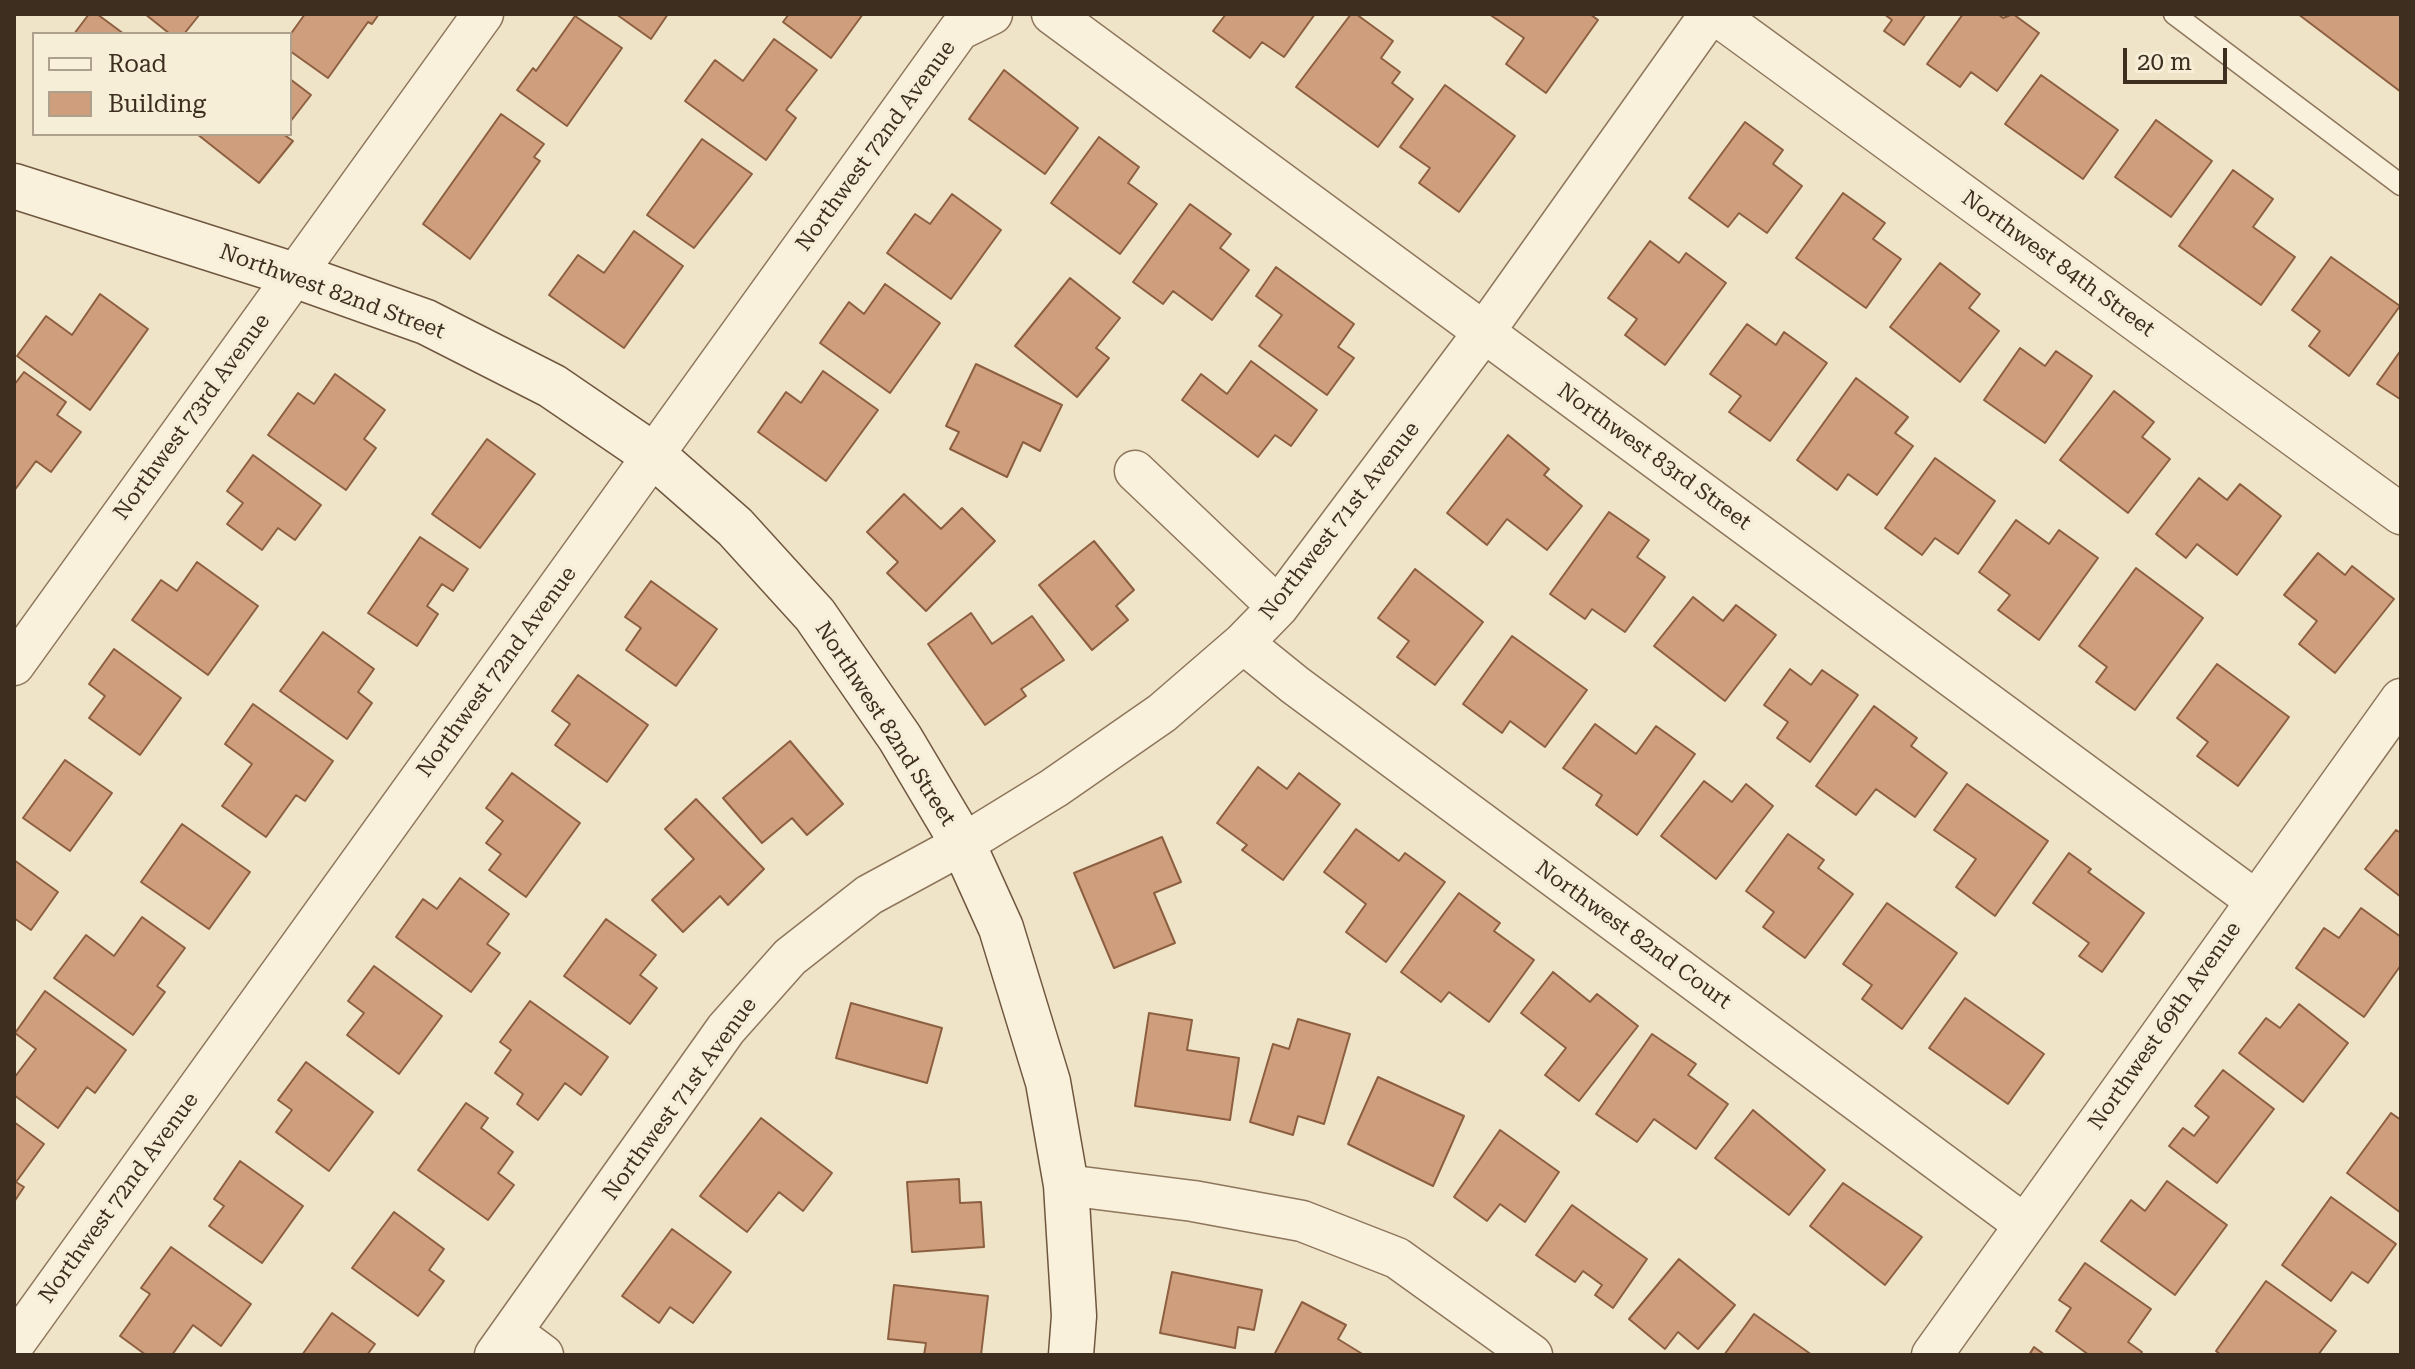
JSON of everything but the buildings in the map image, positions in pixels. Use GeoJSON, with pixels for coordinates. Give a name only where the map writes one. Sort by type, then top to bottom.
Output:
{"type":"FeatureCollection","features":[{"type":"Feature","properties":{"kind":"street","name":"Northwest 73rd Avenue"},"geometry":{"type":"LineString","coordinates":[[14,665],[483,14]]}},
{"type":"Feature","properties":{"kind":"street","name":"Northwest 72nd Avenue"},"geometry":{"type":"LineString","coordinates":[[14,1344],[959,30],[992,14]]}},
{"type":"Feature","properties":{"kind":"street","name":"Northwest 83rd Street"},"geometry":{"type":"LineString","coordinates":[[1052,14],[2255,900]]}},
{"type":"Feature","properties":{"kind":"street","name":"Northwest 71st Avenue"},"geometry":{"type":"LineString","coordinates":[[517,1347],[726,1029],[790,957],[869,895],[963,844],[1054,788],[1162,713],[1243,643],[1278,607],[1484,332],[1712,14]]}},
{"type":"Feature","properties":{"kind":"street","name":"Northwest 84th Street"},"geometry":{"type":"LineString","coordinates":[[1712,14],[2401,514]]}},
{"type":"Feature","properties":{"kind":"street","name":"Northwest 82nd Street"},"geometry":{"type":"LineString","coordinates":[[14,186],[294,275],[426,322],[552,386],[653,455],[735,527],[815,615],[900,738],[963,844],[1001,928],[1044,1068],[1066,1185],[1074,1316],[1071,1355]]}},
{"type":"Feature","properties":{"kind":"street"},"geometry":{"type":"LineString","coordinates":[[1135,471],[1278,607]]}},
{"type":"Feature","properties":{"kind":"street","name":"Northwest 82nd Court"},"geometry":{"type":"LineString","coordinates":[[1243,643],[1295,685],[2025,1225]]}},
{"type":"Feature","properties":{"kind":"street","name":"Northwest 69th Avenue"},"geometry":{"type":"LineString","coordinates":[[1932,1355],[2401,699]]}},
{"type":"Feature","properties":{"kind":"street"},"geometry":{"type":"LineString","coordinates":[[1066,1185],[1193,1201],[1302,1221],[1397,1258],[1532,1355]]}},
{"type":"Feature","properties":{"kind":"lane"},"geometry":{"type":"LineString","coordinates":[[2174,14],[2401,185]]}}]}
